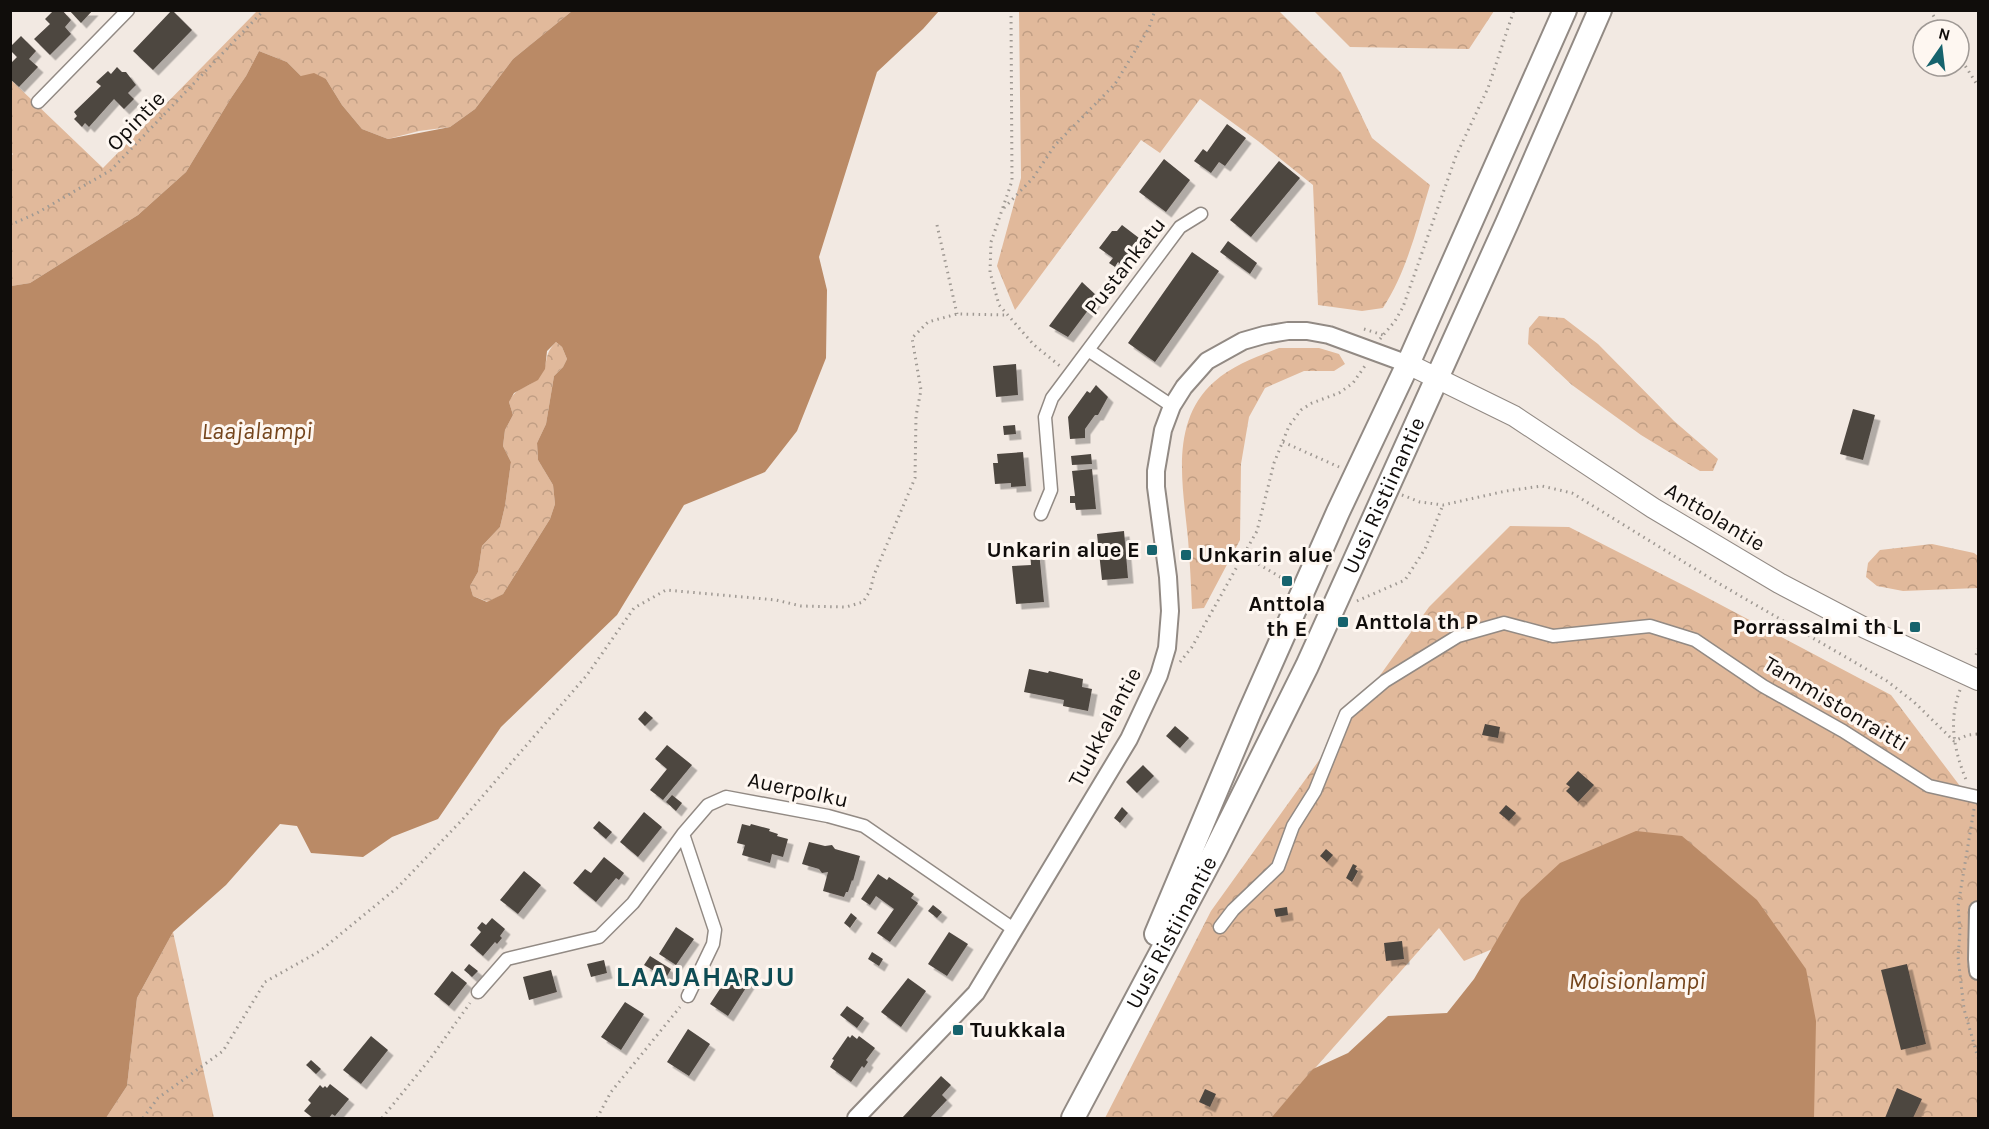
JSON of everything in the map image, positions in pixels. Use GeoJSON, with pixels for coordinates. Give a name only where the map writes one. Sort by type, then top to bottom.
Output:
{"type":"FeatureCollection","features":[{"type":"Feature","properties":{"kind":"highway","name":"Uusi Ristiinantie"},"geometry":{"type":"LineString","coordinates":[[1101,1069],[1259,692],[1565,10]]}},
{"type":"Feature","properties":{"kind":"highway","name":"Uusi Ristiinantie"},"geometry":{"type":"LineString","coordinates":[[1072,1119],[1101,1069],[1215,850],[1307,666],[1507,223],[1600,10]]}},
{"type":"Feature","properties":{"kind":"main road","name":"Anttolantie"},"geometry":{"type":"LineString","coordinates":[[1408,364],[1514,416],[1653,508],[1779,583],[1970,684]]}},
{"type":"Feature","properties":{"kind":"street"},"geometry":{"type":"LineString","coordinates":[[38,102],[128,10]]}},
{"type":"Feature","properties":{"kind":"street","name":"Pustankatu"},"geometry":{"type":"LineString","coordinates":[[1041,514],[1051,490],[1045,417],[1052,398],[1180,227],[1202,214]]}},
{"type":"Feature","properties":{"kind":"street","name":"Tuukkalantie"},"geometry":{"type":"LineString","coordinates":[[856,1119],[976,993],[1129,739],[1159,675],[1167,648],[1170,611],[1156,471],[1163,430],[1172,406],[1184,387],[1207,361],[1243,341],[1288,331],[1307,331],[1329,335],[1408,364]]}},
{"type":"Feature","properties":{"kind":"street"},"geometry":{"type":"LineString","coordinates":[[1088,350],[1172,406]]}},
{"type":"Feature","properties":{"kind":"street","name":"Tammistonraitti"},"geometry":{"type":"LineString","coordinates":[[1220,927],[1233,910],[1278,867],[1293,826],[1315,791],[1346,714],[1386,681],[1458,636],[1504,623],[1553,636],[1650,626],[1695,640],[1763,686],[1844,731],[1929,786],[1975,797]]}},
{"type":"Feature","properties":{"kind":"street","name":"Auerpolku"},"geometry":{"type":"LineString","coordinates":[[478,992],[507,959],[599,936],[633,903],[683,834],[708,805],[726,797],[828,816],[864,826],[1015,930]]}},
{"type":"Feature","properties":{"kind":"street"},"geometry":{"type":"LineString","coordinates":[[683,834],[715,930],[713,944],[688,996]]}},
{"type":"Feature","properties":{"kind":"street"},"geometry":{"type":"LineString","coordinates":[[1978,910],[1978,971]]}},
{"type":"Feature","properties":{"kind":"path","name":"Opintie"},"geometry":{"type":"LineString","coordinates":[[10,225],[37,213],[111,170],[264,10]]}},
{"type":"Feature","properties":{"kind":"path"},"geometry":{"type":"LineString","coordinates":[[1011,10],[1012,181],[991,242],[990,272],[999,305],[1034,345],[1070,374]]}},
{"type":"Feature","properties":{"kind":"path"},"geometry":{"type":"LineString","coordinates":[[1002,209],[1033,178],[1055,145],[1115,84],[1149,28],[1155,10]]}},
{"type":"Feature","properties":{"kind":"path"},"geometry":{"type":"LineString","coordinates":[[937,225],[957,314]]}},
{"type":"Feature","properties":{"kind":"path"},"geometry":{"type":"LineString","coordinates":[[143,1119],[158,1098],[223,1051],[265,982],[320,951],[398,887],[462,820],[587,675],[633,608],[666,590],[776,600],[801,606],[846,607],[863,602],[870,591],[874,575],[915,478],[916,416],[921,390],[912,338],[928,322],[957,314],[1008,315]]}},
{"type":"Feature","properties":{"kind":"path"},"geometry":{"type":"LineString","coordinates":[[1283,442],[1339,467]]}},
{"type":"Feature","properties":{"kind":"path"},"geometry":{"type":"LineString","coordinates":[[1401,495],[1420,502],[1443,505],[1506,491],[1542,486],[1572,493],[1718,583],[1887,681],[1914,702],[1954,741]]}},
{"type":"Feature","properties":{"kind":"path"},"geometry":{"type":"LineString","coordinates":[[1352,603],[1405,580],[1425,549],[1443,505]]}},
{"type":"Feature","properties":{"kind":"path"},"geometry":{"type":"LineString","coordinates":[[1243,555],[1287,581]]}},
{"type":"Feature","properties":{"kind":"path"},"geometry":{"type":"LineString","coordinates":[[1976,655],[1978,649]]}},
{"type":"Feature","properties":{"kind":"path"},"geometry":{"type":"LineString","coordinates":[[1970,684],[1954,705],[1954,741],[1975,797],[1958,906],[1960,932],[1958,957],[1964,1009],[1978,1058]]}},
{"type":"Feature","properties":{"kind":"path"},"geometry":{"type":"LineString","coordinates":[[1954,741],[1968,735],[1978,734]]}},
{"type":"Feature","properties":{"kind":"path"},"geometry":{"type":"LineString","coordinates":[[382,1119],[430,1059],[478,992]]}},
{"type":"Feature","properties":{"kind":"path"},"geometry":{"type":"LineString","coordinates":[[597,1119],[611,1092],[688,996]]}},
{"type":"Feature","properties":{"kind":"green space"},"geometry":{"type":"Polygon","coordinates":[[[257,11],[572,11],[513,59],[475,109],[450,127],[419,131],[388,139],[362,129],[342,105],[326,79],[301,76],[287,62],[259,51],[186,172],[138,215],[30,283],[11,286],[10,157],[13,154],[10,151],[11,80],[103,168],[257,11]]]}},
{"type":"Feature","properties":{"kind":"green space"},"geometry":{"type":"Polygon","coordinates":[[[1019,11],[1279,11],[1341,73],[1372,138],[1430,185],[1405,264],[1383,308],[1362,311],[1318,305],[1313,185],[1200,99],[1160,153],[1141,140],[1015,310],[997,266],[1021,178],[1019,11]]]}},
{"type":"Feature","properties":{"kind":"green space"},"geometry":{"type":"Polygon","coordinates":[[[1314,11],[1494,11],[1469,49],[1350,47],[1314,11]]]}},
{"type":"Feature","properties":{"kind":"green space"},"geometry":{"type":"Polygon","coordinates":[[[1539,316],[1564,318],[1598,344],[1674,421],[1718,459],[1713,471],[1700,471],[1641,435],[1572,385],[1528,344],[1529,328],[1539,316]]]}},
{"type":"Feature","properties":{"kind":"green space"},"geometry":{"type":"Polygon","coordinates":[[[556,342],[562,347],[567,359],[554,376],[546,424],[537,443],[538,460],[553,485],[555,504],[550,519],[503,594],[488,602],[473,596],[470,586],[478,572],[482,546],[500,527],[505,506],[511,462],[503,446],[505,430],[513,415],[509,402],[519,390],[539,377],[549,352],[556,342]]]}},
{"type":"Feature","properties":{"kind":"green space"},"geometry":{"type":"Polygon","coordinates":[[[1279,348],[1319,348],[1339,354],[1345,364],[1334,371],[1304,371],[1265,388],[1249,417],[1241,464],[1240,540],[1204,608],[1192,609],[1182,477],[1182,456],[1190,416],[1200,398],[1221,376],[1245,362],[1279,348]]]}},
{"type":"Feature","properties":{"kind":"green space"},"geometry":{"type":"Polygon","coordinates":[[[1510,526],[1569,527],[1891,695],[1963,790],[1978,794],[1978,1118],[1802,1118],[1502,945],[1464,961],[1439,928],[1271,1118],[1105,1118],[1211,911],[1429,607],[1510,526]]]}},
{"type":"Feature","properties":{"kind":"green space"},"geometry":{"type":"Polygon","coordinates":[[[1932,544],[1974,553],[1978,556],[1978,588],[1903,591],[1877,586],[1866,577],[1868,563],[1880,550],[1932,544]]]}},
{"type":"Feature","properties":{"kind":"green space"},"geometry":{"type":"Polygon","coordinates":[[[173,932],[214,1118],[106,1118],[127,1086],[137,998],[173,932]]]}},
{"type":"Feature","properties":{"kind":"water","name":"Laajalampi"},"geometry":{"type":"Polygon","coordinates":[[[572,11],[939,11],[877,72],[819,257],[827,290],[826,358],[797,431],[765,472],[684,505],[617,615],[501,727],[438,819],[392,837],[363,857],[311,853],[297,826],[280,824],[226,885],[173,932],[137,998],[127,1086],[106,1118],[11,1118],[11,286],[30,283],[138,215],[186,172],[259,51],[287,62],[301,76],[314,73],[326,79],[342,105],[362,129],[388,139],[450,127],[475,109],[513,59],[572,11]],[[556,342],[547,351],[545,369],[538,380],[514,393],[509,402],[513,415],[505,430],[503,446],[511,462],[505,506],[500,527],[482,546],[478,572],[470,586],[473,596],[487,602],[503,594],[550,519],[555,504],[553,485],[538,460],[537,443],[546,424],[554,376],[567,359],[562,347],[556,342]]]}},
{"type":"Feature","properties":{"kind":"water","name":"Moisionlampi"},"geometry":{"type":"Polygon","coordinates":[[[1636,831],[1682,836],[1757,900],[1806,969],[1816,1021],[1814,1118],[1271,1118],[1313,1069],[1348,1053],[1388,1016],[1447,1013],[1474,979],[1521,899],[1560,863],[1636,831]]]}},
{"type":"Feature","properties":{"kind":"building"},"geometry":{"type":"Polygon","coordinates":[[[54,10],[62,10],[71,20],[65,27],[71,34],[50,55],[34,39],[50,24],[45,19],[54,10]]]}},
{"type":"Feature","properties":{"kind":"building"},"geometry":{"type":"Polygon","coordinates":[[[69,10],[93,10],[81,23],[69,10]]]}},
{"type":"Feature","properties":{"kind":"building"},"geometry":{"type":"Polygon","coordinates":[[[172,10],[192,30],[153,70],[133,51],[172,10]]]}},
{"type":"Feature","properties":{"kind":"building"},"geometry":{"type":"Polygon","coordinates":[[[21,36],[36,51],[29,59],[38,67],[19,87],[10,79],[10,64],[17,57],[10,47],[21,36]]]}},
{"type":"Feature","properties":{"kind":"building"},"geometry":{"type":"Polygon","coordinates":[[[117,67],[122,72],[126,72],[136,85],[128,93],[134,99],[124,109],[114,99],[89,127],[85,123],[82,127],[74,119],[77,116],[74,112],[101,86],[96,82],[108,71],[111,74],[117,67]]]}},
{"type":"Feature","properties":{"kind":"building"},"geometry":{"type":"Polygon","coordinates":[[[1227,124],[1246,138],[1225,166],[1219,162],[1211,173],[1194,161],[1203,149],[1207,152],[1227,124]]]}},
{"type":"Feature","properties":{"kind":"building"},"geometry":{"type":"Polygon","coordinates":[[[1164,159],[1190,180],[1166,212],[1139,192],[1164,159]]]}},
{"type":"Feature","properties":{"kind":"building"},"geometry":{"type":"Polygon","coordinates":[[[1279,161],[1300,178],[1251,237],[1230,220],[1279,161]]]}},
{"type":"Feature","properties":{"kind":"building"},"geometry":{"type":"Polygon","coordinates":[[[1122,225],[1139,238],[1122,265],[1118,262],[1115,267],[1109,263],[1113,258],[1099,248],[1112,231],[1117,231],[1122,225]]]}},
{"type":"Feature","properties":{"kind":"building"},"geometry":{"type":"Polygon","coordinates":[[[1228,241],[1257,263],[1250,274],[1220,252],[1228,241]]]}},
{"type":"Feature","properties":{"kind":"building"},"geometry":{"type":"Polygon","coordinates":[[[1192,252],[1219,271],[1155,362],[1128,343],[1192,252]]]}},
{"type":"Feature","properties":{"kind":"building"},"geometry":{"type":"Polygon","coordinates":[[[1082,282],[1098,297],[1068,337],[1049,326],[1082,282]]]}},
{"type":"Feature","properties":{"kind":"building"},"geometry":{"type":"Polygon","coordinates":[[[1016,364],[1018,395],[996,397],[993,366],[1016,364]]]}},
{"type":"Feature","properties":{"kind":"building"},"geometry":{"type":"Polygon","coordinates":[[[1096,385],[1108,397],[1098,415],[1095,415],[1085,429],[1085,438],[1070,439],[1068,417],[1087,391],[1090,393],[1096,385]]]}},
{"type":"Feature","properties":{"kind":"building"},"geometry":{"type":"Polygon","coordinates":[[[1853,409],[1875,415],[1863,460],[1840,454],[1853,409]]]}},
{"type":"Feature","properties":{"kind":"building"},"geometry":{"type":"Polygon","coordinates":[[[1015,425],[1016,434],[1004,435],[1003,426],[1015,425]]]}},
{"type":"Feature","properties":{"kind":"building"},"geometry":{"type":"Polygon","coordinates":[[[1023,452],[1026,486],[1011,487],[1011,483],[995,484],[993,463],[998,463],[997,454],[1023,452]]]}},
{"type":"Feature","properties":{"kind":"building"},"geometry":{"type":"Polygon","coordinates":[[[1091,454],[1092,464],[1072,465],[1071,456],[1091,454]]]}},
{"type":"Feature","properties":{"kind":"building"},"geometry":{"type":"Polygon","coordinates":[[[1092,469],[1096,509],[1076,510],[1075,503],[1070,503],[1070,496],[1075,496],[1072,471],[1092,469]]]}},
{"type":"Feature","properties":{"kind":"building"},"geometry":{"type":"Polygon","coordinates":[[[1124,531],[1128,578],[1102,580],[1097,534],[1124,531]]]}},
{"type":"Feature","properties":{"kind":"building"},"geometry":{"type":"Polygon","coordinates":[[[1039,551],[1044,602],[1016,604],[1012,566],[1031,565],[1030,552],[1039,551]]]}},
{"type":"Feature","properties":{"kind":"building"},"geometry":{"type":"Polygon","coordinates":[[[1029,669],[1083,679],[1082,687],[1092,689],[1088,711],[1063,706],[1064,700],[1024,692],[1029,669]]]}},
{"type":"Feature","properties":{"kind":"building"},"geometry":{"type":"Polygon","coordinates":[[[645,711],[653,718],[645,726],[638,719],[645,711]]]}},
{"type":"Feature","properties":{"kind":"building"},"geometry":{"type":"Polygon","coordinates":[[[1485,724],[1500,727],[1498,738],[1482,735],[1485,724]]]}},
{"type":"Feature","properties":{"kind":"building"},"geometry":{"type":"Polygon","coordinates":[[[1175,726],[1189,738],[1180,748],[1166,736],[1175,726]]]}},
{"type":"Feature","properties":{"kind":"building"},"geometry":{"type":"Polygon","coordinates":[[[667,745],[692,765],[663,800],[650,790],[667,769],[655,759],[667,745]]]}},
{"type":"Feature","properties":{"kind":"building"},"geometry":{"type":"Polygon","coordinates":[[[1143,765],[1154,776],[1137,793],[1126,782],[1143,765]]]}},
{"type":"Feature","properties":{"kind":"building"},"geometry":{"type":"Polygon","coordinates":[[[1578,771],[1594,785],[1578,802],[1566,791],[1570,787],[1566,784],[1578,771]]]}},
{"type":"Feature","properties":{"kind":"building"},"geometry":{"type":"Polygon","coordinates":[[[672,795],[682,803],[676,811],[666,802],[672,795]]]}},
{"type":"Feature","properties":{"kind":"building"},"geometry":{"type":"Polygon","coordinates":[[[1506,805],[1516,813],[1509,821],[1499,813],[1506,805]]]}},
{"type":"Feature","properties":{"kind":"building"},"geometry":{"type":"Polygon","coordinates":[[[1122,807],[1128,813],[1120,823],[1114,818],[1122,807]]]}},
{"type":"Feature","properties":{"kind":"building"},"geometry":{"type":"Polygon","coordinates":[[[644,812],[662,827],[638,857],[620,842],[644,812]]]}},
{"type":"Feature","properties":{"kind":"building"},"geometry":{"type":"Polygon","coordinates":[[[599,821],[612,832],[606,839],[593,828],[599,821]]]}},
{"type":"Feature","properties":{"kind":"building"},"geometry":{"type":"Polygon","coordinates":[[[742,824],[770,829],[769,831],[778,834],[777,836],[788,839],[783,857],[772,854],[770,863],[742,855],[745,845],[737,843],[742,824]]]}},
{"type":"Feature","properties":{"kind":"building"},"geometry":{"type":"Polygon","coordinates":[[[809,842],[825,846],[832,845],[835,849],[860,856],[853,881],[844,897],[823,891],[828,872],[822,873],[819,869],[802,864],[809,842]]]}},
{"type":"Feature","properties":{"kind":"building"},"geometry":{"type":"Polygon","coordinates":[[[1326,849],[1333,855],[1327,862],[1320,856],[1326,849]]]}},
{"type":"Feature","properties":{"kind":"building"},"geometry":{"type":"Polygon","coordinates":[[[604,857],[624,873],[619,880],[616,878],[596,902],[573,883],[585,869],[591,873],[604,857]]]}},
{"type":"Feature","properties":{"kind":"building"},"geometry":{"type":"Polygon","coordinates":[[[1353,864],[1357,866],[1355,869],[1358,871],[1352,882],[1346,878],[1353,864]]]}},
{"type":"Feature","properties":{"kind":"building"},"geometry":{"type":"Polygon","coordinates":[[[524,871],[541,885],[518,914],[500,900],[524,871]]]}},
{"type":"Feature","properties":{"kind":"building"},"geometry":{"type":"Polygon","coordinates":[[[878,874],[887,880],[889,877],[914,894],[911,898],[918,903],[890,942],[877,933],[894,909],[876,896],[870,905],[861,899],[878,874]]]}},
{"type":"Feature","properties":{"kind":"building"},"geometry":{"type":"Polygon","coordinates":[[[933,905],[942,912],[937,918],[928,911],[933,905]]]}},
{"type":"Feature","properties":{"kind":"building"},"geometry":{"type":"Polygon","coordinates":[[[1287,907],[1288,915],[1276,917],[1274,909],[1287,907]]]}},
{"type":"Feature","properties":{"kind":"building"},"geometry":{"type":"Polygon","coordinates":[[[851,913],[857,918],[850,928],[844,923],[851,913]]]}},
{"type":"Feature","properties":{"kind":"building"},"geometry":{"type":"Polygon","coordinates":[[[492,918],[505,929],[500,936],[502,938],[497,944],[495,942],[483,956],[470,945],[481,932],[477,928],[482,922],[486,925],[492,918]]]}},
{"type":"Feature","properties":{"kind":"building"},"geometry":{"type":"Polygon","coordinates":[[[676,927],[694,939],[676,965],[659,954],[676,927]]]}},
{"type":"Feature","properties":{"kind":"building"},"geometry":{"type":"Polygon","coordinates":[[[949,932],[968,944],[947,976],[928,964],[949,932]]]}},
{"type":"Feature","properties":{"kind":"building"},"geometry":{"type":"Polygon","coordinates":[[[1402,941],[1404,959],[1386,961],[1384,943],[1402,941]]]}},
{"type":"Feature","properties":{"kind":"building"},"geometry":{"type":"Polygon","coordinates":[[[872,952],[883,959],[879,966],[868,959],[872,952]]]}},
{"type":"Feature","properties":{"kind":"building"},"geometry":{"type":"Polygon","coordinates":[[[650,956],[671,969],[666,978],[644,965],[650,956]]]}},
{"type":"Feature","properties":{"kind":"building"},"geometry":{"type":"Polygon","coordinates":[[[604,960],[607,973],[591,977],[587,964],[604,960]]]}},
{"type":"Feature","properties":{"kind":"building"},"geometry":{"type":"Polygon","coordinates":[[[469,964],[478,971],[472,977],[464,970],[469,964]]]}},
{"type":"Feature","properties":{"kind":"building"},"geometry":{"type":"Polygon","coordinates":[[[1907,964],[1926,1044],[1901,1050],[1881,970],[1907,964]]]}},
{"type":"Feature","properties":{"kind":"building"},"geometry":{"type":"Polygon","coordinates":[[[733,969],[751,980],[728,1016],[710,1004],[733,969]]]}},
{"type":"Feature","properties":{"kind":"building"},"geometry":{"type":"Polygon","coordinates":[[[551,970],[557,992],[529,1000],[523,977],[551,970]]]}},
{"type":"Feature","properties":{"kind":"building"},"geometry":{"type":"Polygon","coordinates":[[[452,971],[467,983],[449,1006],[434,994],[452,971]]]}},
{"type":"Feature","properties":{"kind":"building"},"geometry":{"type":"Polygon","coordinates":[[[908,978],[926,991],[901,1027],[881,1012],[908,978]]]}},
{"type":"Feature","properties":{"kind":"building"},"geometry":{"type":"Polygon","coordinates":[[[625,1002],[644,1014],[621,1050],[601,1037],[625,1002]]]}},
{"type":"Feature","properties":{"kind":"building"},"geometry":{"type":"Polygon","coordinates":[[[847,1006],[864,1018],[857,1028],[840,1015],[847,1006]]]}},
{"type":"Feature","properties":{"kind":"building"},"geometry":{"type":"Polygon","coordinates":[[[688,1029],[710,1044],[689,1076],[667,1062],[688,1029]]]}},
{"type":"Feature","properties":{"kind":"building"},"geometry":{"type":"Polygon","coordinates":[[[852,1035],[857,1039],[859,1036],[875,1048],[866,1060],[868,1062],[864,1068],[862,1066],[851,1082],[830,1067],[834,1060],[832,1059],[848,1036],[850,1038],[852,1035]]]}},
{"type":"Feature","properties":{"kind":"building"},"geometry":{"type":"Polygon","coordinates":[[[371,1036],[388,1050],[361,1084],[343,1070],[371,1036]]]}},
{"type":"Feature","properties":{"kind":"building"},"geometry":{"type":"Polygon","coordinates":[[[311,1060],[321,1069],[316,1074],[306,1065],[311,1060]]]}},
{"type":"Feature","properties":{"kind":"building"},"geometry":{"type":"Polygon","coordinates":[[[941,1076],[951,1085],[942,1095],[947,1100],[930,1118],[902,1118],[941,1076]]]}},
{"type":"Feature","properties":{"kind":"building"},"geometry":{"type":"Polygon","coordinates":[[[330,1084],[349,1099],[335,1116],[332,1114],[329,1118],[313,1118],[304,1111],[311,1103],[308,1100],[320,1085],[327,1088],[330,1084]]]}},
{"type":"Feature","properties":{"kind":"building"},"geometry":{"type":"Polygon","coordinates":[[[1897,1088],[1922,1099],[1913,1118],[1885,1118],[1897,1088]]]}},
{"type":"Feature","properties":{"kind":"building"},"geometry":{"type":"Polygon","coordinates":[[[1205,1089],[1216,1094],[1210,1107],[1199,1102],[1205,1089]]]}},
{"type":"Feature","properties":{"kind":"place","name":"Unkarin alue E"},"geometry":{"type":"Point","coordinates":[1152,550]}},
{"type":"Feature","properties":{"kind":"place","name":"Unkarin alue"},"geometry":{"type":"Point","coordinates":[1186,555]}},
{"type":"Feature","properties":{"kind":"place","name":"Anttola th E"},"geometry":{"type":"Point","coordinates":[1287,581]}},
{"type":"Feature","properties":{"kind":"place","name":"Anttola th P"},"geometry":{"type":"Point","coordinates":[1343,622]}},
{"type":"Feature","properties":{"kind":"place","name":"Porrassalmi th L"},"geometry":{"type":"Point","coordinates":[1915,627]}},
{"type":"Feature","properties":{"kind":"place","name":"Tuukkala"},"geometry":{"type":"Point","coordinates":[958,1030]}},
{"type":"Feature","properties":{"kind":"district","name":"LAAJAHARJU"},"geometry":{"type":"Point","coordinates":[706,976]}}]}
